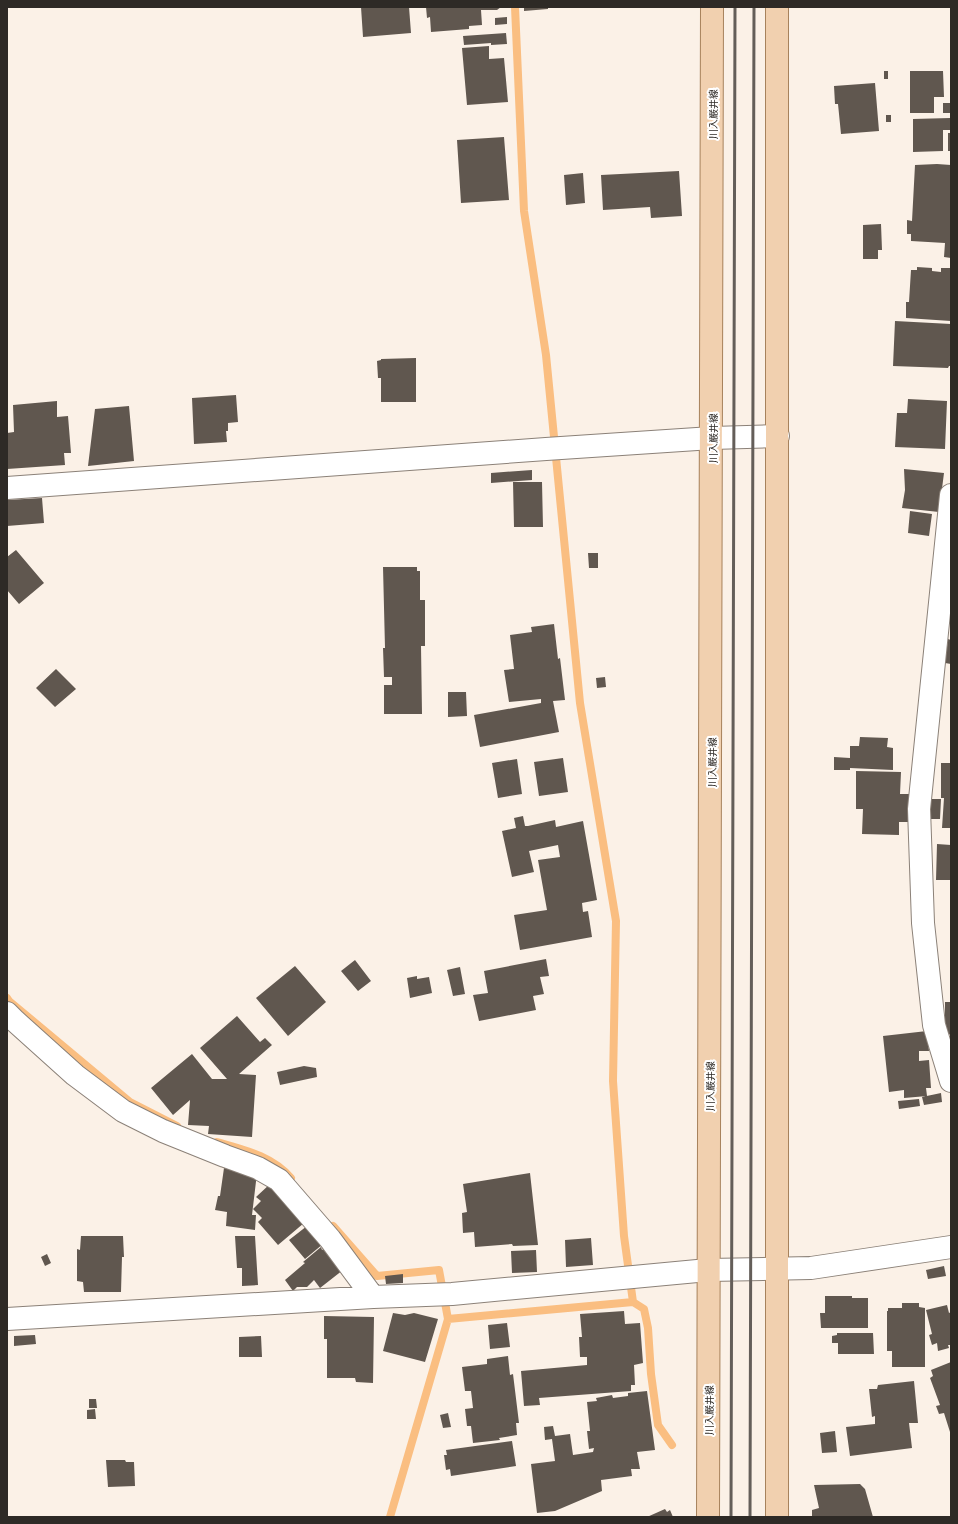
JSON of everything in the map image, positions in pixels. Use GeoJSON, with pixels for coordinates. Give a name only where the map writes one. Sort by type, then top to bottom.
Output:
{"type":"FeatureCollection","features":[{"type":"Feature","properties":{"kind":"main road","name":"川入巌井線"},"geometry":{"type":"LineString","coordinates":[[708,1517],[712,7]]}},
{"type":"Feature","properties":{"kind":"main road"},"geometry":{"type":"LineString","coordinates":[[777,7],[777,1517]]}},
{"type":"Feature","properties":{"kind":"street"},"geometry":{"type":"LineString","coordinates":[[7,488],[555,448],[712,438],[778,436]]}},
{"type":"Feature","properties":{"kind":"street"},"geometry":{"type":"LineString","coordinates":[[951,495],[919,809],[923,923],[934,1025],[951,1081]]}},
{"type":"Feature","properties":{"kind":"street"},"geometry":{"type":"LineString","coordinates":[[7,1013],[75,1075],[123,1111],[163,1131],[258,1168],[279,1180],[330,1239],[373,1297]]}},
{"type":"Feature","properties":{"kind":"street"},"geometry":{"type":"LineString","coordinates":[[7,1319],[445,1294],[708,1270],[811,1268],[951,1247]]}},
{"type":"Feature","properties":{"kind":"building"},"geometry":{"type":"Polygon","coordinates":[[[361,7],[409,7],[411,33],[363,37],[361,7]]]}},
{"type":"Feature","properties":{"kind":"building"},"geometry":{"type":"Polygon","coordinates":[[[426,7],[501,7],[497,10],[481,10],[482,25],[469,26],[469,29],[431,32],[430,17],[427,18],[426,7]]]}},
{"type":"Feature","properties":{"kind":"building"},"geometry":{"type":"Polygon","coordinates":[[[524,7],[548,7],[548,9],[524,11],[524,7]]]}},
{"type":"Feature","properties":{"kind":"building"},"geometry":{"type":"Polygon","coordinates":[[[507,17],[507,24],[495,25],[495,18],[507,17]]]}},
{"type":"Feature","properties":{"kind":"building"},"geometry":{"type":"Polygon","coordinates":[[[506,33],[507,44],[491,45],[491,43],[464,45],[463,36],[506,33]]]}},
{"type":"Feature","properties":{"kind":"building"},"geometry":{"type":"Polygon","coordinates":[[[489,46],[489,59],[504,58],[508,102],[467,105],[462,48],[489,46]]]}},
{"type":"Feature","properties":{"kind":"building"},"geometry":{"type":"Polygon","coordinates":[[[884,71],[888,71],[888,79],[884,79],[884,71]]]}},
{"type":"Feature","properties":{"kind":"building"},"geometry":{"type":"Polygon","coordinates":[[[910,71],[943,71],[944,97],[934,97],[934,113],[910,113],[910,71]]]}},
{"type":"Feature","properties":{"kind":"building"},"geometry":{"type":"Polygon","coordinates":[[[875,83],[879,131],[841,134],[838,104],[835,104],[834,86],[875,83]]]}},
{"type":"Feature","properties":{"kind":"building"},"geometry":{"type":"Polygon","coordinates":[[[943,103],[951,103],[951,113],[943,113],[943,103]]]}},
{"type":"Feature","properties":{"kind":"building"},"geometry":{"type":"Polygon","coordinates":[[[886,115],[891,115],[891,122],[886,122],[886,115]]]}},
{"type":"Feature","properties":{"kind":"building"},"geometry":{"type":"Polygon","coordinates":[[[950,118],[950,130],[943,130],[943,151],[913,152],[913,119],[950,118]]]}},
{"type":"Feature","properties":{"kind":"building"},"geometry":{"type":"Polygon","coordinates":[[[948,133],[951,133],[951,151],[948,151],[948,133]]]}},
{"type":"Feature","properties":{"kind":"building"},"geometry":{"type":"Polygon","coordinates":[[[504,137],[509,200],[461,203],[457,140],[504,137]]]}},
{"type":"Feature","properties":{"kind":"building"},"geometry":{"type":"Polygon","coordinates":[[[915,165],[951,165],[951,258],[944,257],[945,243],[911,241],[911,234],[907,234],[907,220],[912,221],[915,165]]]}},
{"type":"Feature","properties":{"kind":"building"},"geometry":{"type":"Polygon","coordinates":[[[679,171],[682,216],[651,218],[650,207],[603,210],[601,175],[679,171]]]}},
{"type":"Feature","properties":{"kind":"building"},"geometry":{"type":"Polygon","coordinates":[[[583,173],[585,203],[566,205],[564,175],[583,173]]]}},
{"type":"Feature","properties":{"kind":"building"},"geometry":{"type":"Polygon","coordinates":[[[881,224],[882,250],[878,250],[878,259],[863,259],[863,225],[881,224]]]}},
{"type":"Feature","properties":{"kind":"building"},"geometry":{"type":"Polygon","coordinates":[[[917,267],[932,268],[932,271],[941,272],[941,268],[951,268],[951,321],[906,318],[906,302],[909,302],[911,270],[917,270],[917,267]]]}},
{"type":"Feature","properties":{"kind":"building"},"geometry":{"type":"Polygon","coordinates":[[[895,321],[951,324],[951,366],[948,368],[893,366],[895,321]]]}},
{"type":"Feature","properties":{"kind":"building"},"geometry":{"type":"Polygon","coordinates":[[[416,358],[416,402],[381,402],[381,378],[378,378],[377,361],[381,359],[416,358]]]}},
{"type":"Feature","properties":{"kind":"building"},"geometry":{"type":"Polygon","coordinates":[[[236,395],[238,422],[228,423],[228,431],[226,431],[227,442],[194,444],[192,398],[236,395]]]}},
{"type":"Feature","properties":{"kind":"building"},"geometry":{"type":"Polygon","coordinates":[[[908,399],[947,401],[945,449],[895,447],[897,413],[907,413],[908,399]]]}},
{"type":"Feature","properties":{"kind":"building"},"geometry":{"type":"Polygon","coordinates":[[[57,401],[57,417],[68,416],[71,453],[64,453],[65,465],[7,469],[7,433],[14,432],[13,405],[57,401]]]}},
{"type":"Feature","properties":{"kind":"building"},"geometry":{"type":"Polygon","coordinates":[[[129,406],[134,461],[88,466],[95,409],[129,406]]]}},
{"type":"Feature","properties":{"kind":"building"},"geometry":{"type":"Polygon","coordinates":[[[904,469],[944,473],[939,512],[902,508],[905,490],[904,469]]]}},
{"type":"Feature","properties":{"kind":"building"},"geometry":{"type":"Polygon","coordinates":[[[532,470],[532,480],[491,483],[491,473],[532,470]]]}},
{"type":"Feature","properties":{"kind":"building"},"geometry":{"type":"Polygon","coordinates":[[[513,482],[542,482],[543,527],[514,527],[513,482]]]}},
{"type":"Feature","properties":{"kind":"building"},"geometry":{"type":"Polygon","coordinates":[[[42,498],[44,523],[7,526],[7,500],[42,498]]]}},
{"type":"Feature","properties":{"kind":"building"},"geometry":{"type":"Polygon","coordinates":[[[910,511],[932,514],[929,536],[908,533],[910,511]]]}},
{"type":"Feature","properties":{"kind":"building"},"geometry":{"type":"Polygon","coordinates":[[[16,550],[44,583],[19,604],[7,590],[7,557],[16,550]]]}},
{"type":"Feature","properties":{"kind":"building"},"geometry":{"type":"Polygon","coordinates":[[[588,553],[598,553],[598,568],[589,568],[588,553]]]}},
{"type":"Feature","properties":{"kind":"building"},"geometry":{"type":"Polygon","coordinates":[[[383,567],[417,567],[417,571],[420,571],[420,600],[425,600],[425,646],[421,646],[422,714],[384,714],[384,685],[392,685],[392,677],[384,677],[383,648],[385,648],[383,567]]]}},
{"type":"Feature","properties":{"kind":"building"},"geometry":{"type":"Polygon","coordinates":[[[554,624],[565,700],[553,701],[559,732],[480,747],[474,715],[541,703],[541,699],[509,702],[504,670],[514,669],[510,635],[532,632],[531,627],[554,624]]]}},
{"type":"Feature","properties":{"kind":"building"},"geometry":{"type":"Polygon","coordinates":[[[948,639],[951,640],[951,664],[945,663],[948,639]]]}},
{"type":"Feature","properties":{"kind":"building"},"geometry":{"type":"Polygon","coordinates":[[[56,669],[76,689],[55,707],[36,688],[56,669]]]}},
{"type":"Feature","properties":{"kind":"building"},"geometry":{"type":"Polygon","coordinates":[[[605,677],[606,687],[597,688],[596,678],[605,677]]]}},
{"type":"Feature","properties":{"kind":"building"},"geometry":{"type":"Polygon","coordinates":[[[448,692],[466,692],[467,716],[448,717],[448,692]]]}},
{"type":"Feature","properties":{"kind":"building"},"geometry":{"type":"Polygon","coordinates":[[[860,737],[888,738],[887,747],[893,748],[893,770],[850,768],[850,770],[834,770],[834,757],[850,758],[850,746],[859,746],[860,737]]]}},
{"type":"Feature","properties":{"kind":"building"},"geometry":{"type":"Polygon","coordinates":[[[563,758],[568,792],[539,796],[534,762],[563,758]]]}},
{"type":"Feature","properties":{"kind":"building"},"geometry":{"type":"Polygon","coordinates":[[[517,759],[522,794],[498,798],[492,763],[517,759]]]}},
{"type":"Feature","properties":{"kind":"building"},"geometry":{"type":"Polygon","coordinates":[[[941,763],[951,763],[951,828],[942,828],[944,798],[941,798],[941,763]]]}},
{"type":"Feature","properties":{"kind":"building"},"geometry":{"type":"Polygon","coordinates":[[[856,771],[901,772],[900,794],[913,794],[912,822],[899,822],[899,835],[862,834],[863,809],[856,809],[856,771]]]}},
{"type":"Feature","properties":{"kind":"building"},"geometry":{"type":"Polygon","coordinates":[[[931,799],[941,799],[940,819],[930,819],[931,799]]]}},
{"type":"Feature","properties":{"kind":"building"},"geometry":{"type":"Polygon","coordinates":[[[523,816],[525,826],[555,820],[556,827],[583,821],[597,900],[582,903],[583,912],[588,911],[592,937],[520,950],[514,915],[547,910],[538,860],[560,857],[558,845],[529,851],[534,872],[512,877],[502,831],[516,828],[514,818],[523,816]]]}},
{"type":"Feature","properties":{"kind":"building"},"geometry":{"type":"Polygon","coordinates":[[[937,844],[951,845],[951,880],[936,880],[937,844]]]}},
{"type":"Feature","properties":{"kind":"building"},"geometry":{"type":"Polygon","coordinates":[[[546,959],[549,976],[540,977],[544,994],[533,996],[536,1010],[479,1021],[473,995],[488,993],[484,971],[546,959]]]}},
{"type":"Feature","properties":{"kind":"building"},"geometry":{"type":"Polygon","coordinates":[[[355,960],[371,981],[358,991],[341,971],[355,960]]]}},
{"type":"Feature","properties":{"kind":"building"},"geometry":{"type":"Polygon","coordinates":[[[295,966],[326,1002],[288,1036],[256,998],[295,966]]]}},
{"type":"Feature","properties":{"kind":"building"},"geometry":{"type":"Polygon","coordinates":[[[460,967],[465,994],[453,996],[447,970],[460,967]]]}},
{"type":"Feature","properties":{"kind":"building"},"geometry":{"type":"Polygon","coordinates":[[[417,976],[417,979],[429,977],[432,993],[410,998],[407,978],[417,976]]]}},
{"type":"Feature","properties":{"kind":"building"},"geometry":{"type":"Polygon","coordinates":[[[945,1002],[951,1002],[951,1034],[948,1035],[945,1021],[945,1002]]]}},
{"type":"Feature","properties":{"kind":"building"},"geometry":{"type":"Polygon","coordinates":[[[237,1016],[260,1042],[265,1038],[272,1045],[239,1074],[256,1075],[252,1137],[208,1134],[209,1126],[188,1125],[190,1100],[173,1115],[151,1088],[192,1054],[212,1079],[227,1079],[200,1048],[237,1016]]]}},
{"type":"Feature","properties":{"kind":"building"},"geometry":{"type":"Polygon","coordinates":[[[927,1031],[929,1051],[919,1051],[919,1061],[929,1060],[931,1088],[926,1088],[927,1096],[904,1098],[904,1090],[889,1092],[883,1036],[927,1031]]]}},
{"type":"Feature","properties":{"kind":"building"},"geometry":{"type":"Polygon","coordinates":[[[304,1066],[316,1068],[317,1077],[280,1085],[277,1072],[304,1066]]]}},
{"type":"Feature","properties":{"kind":"building"},"geometry":{"type":"Polygon","coordinates":[[[941,1093],[942,1102],[924,1105],[922,1097],[941,1093]]]}},
{"type":"Feature","properties":{"kind":"building"},"geometry":{"type":"Polygon","coordinates":[[[919,1099],[920,1106],[899,1109],[898,1101],[919,1099]]]}},
{"type":"Feature","properties":{"kind":"building"},"geometry":{"type":"Polygon","coordinates":[[[224,1168],[257,1173],[252,1215],[256,1215],[255,1230],[226,1226],[227,1212],[215,1210],[218,1196],[220,1196],[224,1168]]]}},
{"type":"Feature","properties":{"kind":"building"},"geometry":{"type":"Polygon","coordinates":[[[530,1173],[538,1245],[513,1246],[512,1244],[475,1247],[474,1232],[463,1233],[462,1213],[467,1212],[463,1184],[530,1173]]]}},
{"type":"Feature","properties":{"kind":"building"},"geometry":{"type":"Polygon","coordinates":[[[270,1184],[304,1223],[278,1245],[258,1222],[262,1218],[253,1209],[261,1201],[256,1197],[270,1184]]]}},
{"type":"Feature","properties":{"kind":"building"},"geometry":{"type":"Polygon","coordinates":[[[307,1226],[323,1244],[305,1259],[289,1240],[307,1226]]]}},
{"type":"Feature","properties":{"kind":"building"},"geometry":{"type":"Polygon","coordinates":[[[81,1236],[123,1236],[124,1257],[122,1257],[121,1292],[84,1292],[83,1282],[77,1281],[77,1249],[80,1250],[81,1236]]]}},
{"type":"Feature","properties":{"kind":"building"},"geometry":{"type":"Polygon","coordinates":[[[235,1236],[255,1236],[258,1285],[242,1286],[242,1268],[237,1268],[235,1236]]]}},
{"type":"Feature","properties":{"kind":"building"},"geometry":{"type":"Polygon","coordinates":[[[591,1238],[593,1265],[566,1267],[565,1240],[591,1238]]]}},
{"type":"Feature","properties":{"kind":"building"},"geometry":{"type":"Polygon","coordinates":[[[321,1247],[322,1250],[326,1247],[343,1270],[320,1288],[314,1280],[307,1287],[297,1287],[293,1291],[285,1280],[321,1247]]]}},
{"type":"Feature","properties":{"kind":"building"},"geometry":{"type":"Polygon","coordinates":[[[536,1250],[537,1272],[512,1273],[511,1251],[536,1250]]]}},
{"type":"Feature","properties":{"kind":"building"},"geometry":{"type":"Polygon","coordinates":[[[47,1254],[51,1263],[45,1266],[41,1257],[47,1254]]]}},
{"type":"Feature","properties":{"kind":"building"},"geometry":{"type":"Polygon","coordinates":[[[944,1266],[946,1276],[928,1279],[926,1270],[944,1266]]]}},
{"type":"Feature","properties":{"kind":"building"},"geometry":{"type":"Polygon","coordinates":[[[403,1274],[403,1283],[386,1284],[385,1276],[403,1274]]]}},
{"type":"Feature","properties":{"kind":"building"},"geometry":{"type":"Polygon","coordinates":[[[825,1296],[852,1296],[852,1298],[868,1298],[868,1328],[821,1328],[820,1313],[825,1313],[825,1296]]]}},
{"type":"Feature","properties":{"kind":"building"},"geometry":{"type":"Polygon","coordinates":[[[902,1303],[919,1303],[919,1307],[925,1308],[925,1367],[892,1367],[892,1351],[887,1351],[887,1311],[888,1308],[902,1308],[902,1303]]]}},
{"type":"Feature","properties":{"kind":"building"},"geometry":{"type":"Polygon","coordinates":[[[947,1305],[949,1313],[951,1312],[951,1345],[948,1345],[949,1348],[938,1351],[937,1343],[932,1345],[929,1335],[932,1334],[926,1310],[947,1305]]]}},
{"type":"Feature","properties":{"kind":"building"},"geometry":{"type":"Polygon","coordinates":[[[624,1311],[625,1324],[640,1323],[643,1363],[634,1365],[635,1385],[631,1385],[631,1391],[539,1398],[540,1405],[524,1406],[521,1371],[587,1365],[587,1357],[580,1357],[579,1337],[582,1337],[580,1314],[624,1311]]]}},
{"type":"Feature","properties":{"kind":"building"},"geometry":{"type":"Polygon","coordinates":[[[393,1313],[405,1315],[414,1313],[438,1319],[425,1362],[383,1351],[393,1313]]]}},
{"type":"Feature","properties":{"kind":"building"},"geometry":{"type":"Polygon","coordinates":[[[324,1316],[374,1317],[373,1383],[356,1382],[355,1378],[327,1378],[327,1339],[324,1339],[324,1316]]]}},
{"type":"Feature","properties":{"kind":"building"},"geometry":{"type":"Polygon","coordinates":[[[507,1323],[510,1347],[490,1349],[488,1325],[507,1323]]]}},
{"type":"Feature","properties":{"kind":"building"},"geometry":{"type":"Polygon","coordinates":[[[837,1333],[873,1333],[874,1354],[838,1354],[838,1343],[832,1343],[832,1336],[837,1335],[837,1333]]]}},
{"type":"Feature","properties":{"kind":"building"},"geometry":{"type":"Polygon","coordinates":[[[35,1335],[36,1344],[14,1346],[14,1336],[35,1335]]]}},
{"type":"Feature","properties":{"kind":"building"},"geometry":{"type":"Polygon","coordinates":[[[261,1336],[262,1357],[239,1357],[239,1337],[261,1336]]]}},
{"type":"Feature","properties":{"kind":"building"},"geometry":{"type":"Polygon","coordinates":[[[508,1356],[510,1375],[513,1374],[519,1423],[516,1423],[517,1435],[499,1438],[500,1440],[473,1443],[471,1426],[467,1426],[465,1409],[473,1408],[471,1391],[465,1391],[462,1367],[487,1364],[487,1359],[508,1356]]]}},
{"type":"Feature","properties":{"kind":"building"},"geometry":{"type":"Polygon","coordinates":[[[951,1362],[950,1432],[944,1413],[939,1414],[936,1406],[940,1405],[930,1378],[933,1376],[931,1370],[951,1362]]]}},
{"type":"Feature","properties":{"kind":"building"},"geometry":{"type":"Polygon","coordinates":[[[914,1381],[918,1423],[909,1423],[912,1448],[850,1456],[846,1427],[875,1424],[875,1416],[872,1417],[869,1389],[877,1389],[878,1385],[914,1381]]]}},
{"type":"Feature","properties":{"kind":"building"},"geometry":{"type":"Polygon","coordinates":[[[647,1391],[655,1450],[637,1452],[640,1469],[631,1469],[632,1476],[601,1480],[602,1491],[555,1511],[537,1513],[531,1464],[555,1461],[552,1439],[545,1440],[544,1427],[553,1426],[555,1436],[570,1434],[573,1455],[593,1452],[594,1448],[589,1449],[587,1431],[590,1431],[587,1402],[597,1401],[596,1398],[612,1395],[613,1398],[628,1396],[628,1393],[647,1391]]]}},
{"type":"Feature","properties":{"kind":"building"},"geometry":{"type":"Polygon","coordinates":[[[89,1399],[96,1399],[97,1408],[89,1408],[89,1399]]]}},
{"type":"Feature","properties":{"kind":"building"},"geometry":{"type":"Polygon","coordinates":[[[95,1409],[96,1419],[87,1419],[87,1410],[95,1409]]]}},
{"type":"Feature","properties":{"kind":"building"},"geometry":{"type":"Polygon","coordinates":[[[448,1413],[451,1427],[443,1428],[440,1415],[448,1413]]]}},
{"type":"Feature","properties":{"kind":"building"},"geometry":{"type":"Polygon","coordinates":[[[835,1431],[837,1452],[822,1453],[820,1433],[835,1431]]]}},
{"type":"Feature","properties":{"kind":"building"},"geometry":{"type":"Polygon","coordinates":[[[512,1441],[516,1466],[451,1476],[450,1469],[446,1470],[444,1455],[447,1455],[446,1450],[512,1441]]]}},
{"type":"Feature","properties":{"kind":"building"},"geometry":{"type":"Polygon","coordinates":[[[106,1460],[125,1460],[126,1462],[134,1462],[135,1486],[108,1487],[106,1460]]]}},
{"type":"Feature","properties":{"kind":"building"},"geometry":{"type":"Polygon","coordinates":[[[860,1484],[865,1489],[873,1517],[812,1517],[812,1510],[819,1508],[814,1485],[860,1484]]]}},
{"type":"Feature","properties":{"kind":"building"},"geometry":{"type":"Polygon","coordinates":[[[665,1509],[667,1512],[670,1510],[673,1517],[647,1517],[665,1509]]]}},
{"type":"Feature","properties":{"kind":"waterway"},"geometry":{"type":"LineString","coordinates":[[515,7],[524,211],[546,355],[580,703],[616,921],[613,1081],[624,1236],[633,1302]]}},
{"type":"Feature","properties":{"kind":"waterway"},"geometry":{"type":"LineString","coordinates":[[7,998],[130,1102],[177,1126]]}},
{"type":"Feature","properties":{"kind":"waterway"},"geometry":{"type":"LineString","coordinates":[[217,1142],[248,1151],[267,1159],[284,1170],[291,1178]]}},
{"type":"Feature","properties":{"kind":"waterway"},"geometry":{"type":"LineString","coordinates":[[333,1226],[377,1276],[439,1270],[448,1319],[633,1302],[644,1309],[648,1328],[651,1374],[658,1425],[672,1445]]}},
{"type":"Feature","properties":{"kind":"waterway"},"geometry":{"type":"LineString","coordinates":[[390,1517],[448,1319]]}},
{"type":"Feature","properties":{"kind":"railway"},"geometry":{"type":"LineString","coordinates":[[731,1517],[735,7]]}},
{"type":"Feature","properties":{"kind":"railway"},"geometry":{"type":"LineString","coordinates":[[750,1517],[754,7]]}}]}
